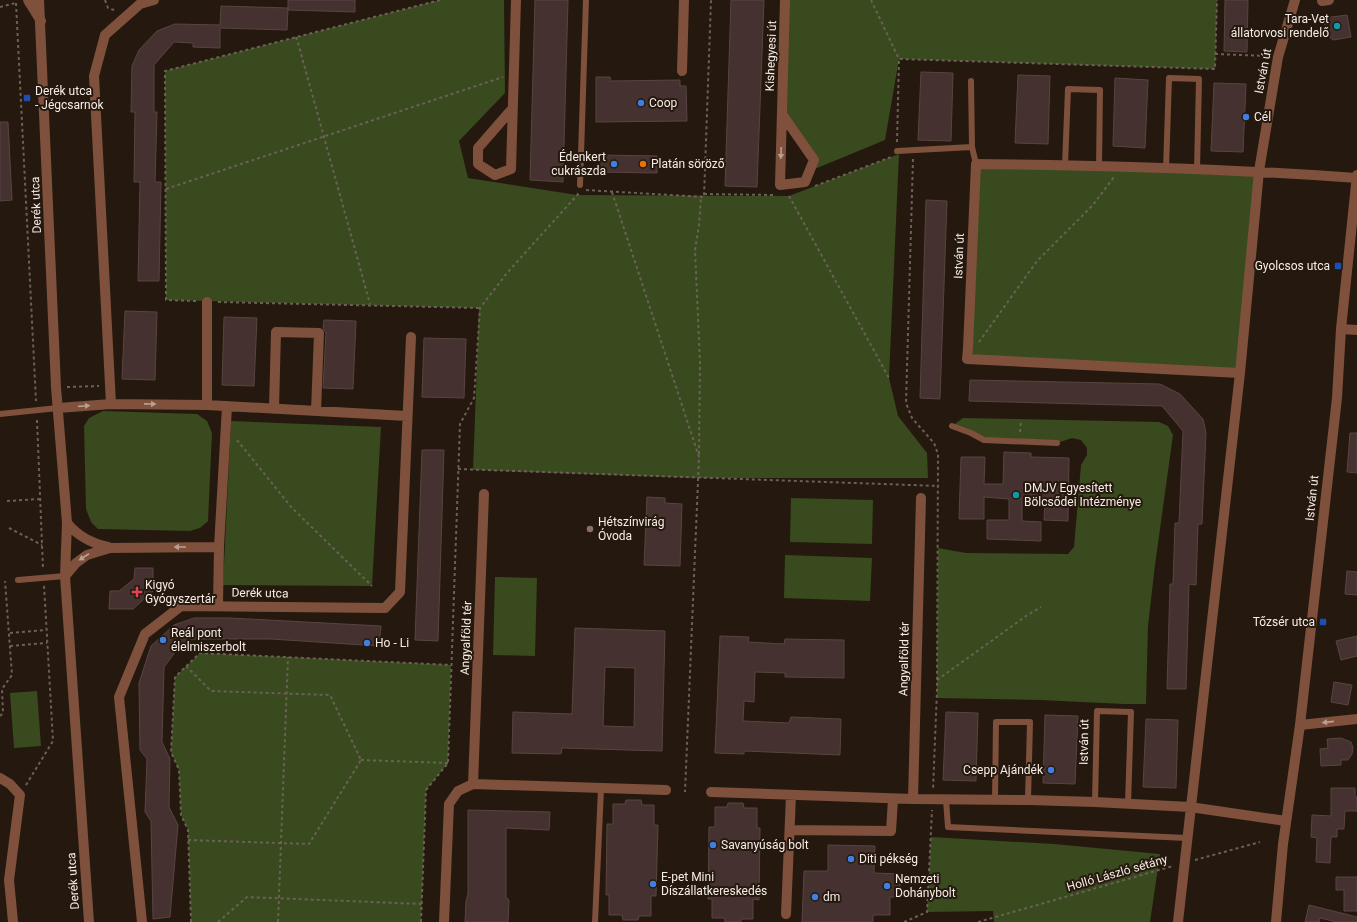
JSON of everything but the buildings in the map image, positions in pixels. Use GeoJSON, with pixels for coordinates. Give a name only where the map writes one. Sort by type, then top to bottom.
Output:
{"type":"FeatureCollection","features":[{"type":"Feature","properties":{"kind":"street"},"geometry":{"type":"LineString","coordinates":[[28,0],[41,21]]}},
{"type":"Feature","properties":{"kind":"street","name":"Derék utca"},"geometry":{"type":"LineString","coordinates":[[39,0],[58,408],[67,523],[65,576],[89,922]]}},
{"type":"Feature","properties":{"kind":"street"},"geometry":{"type":"LineString","coordinates":[[111,404],[94,76],[105,35],[140,4],[154,0]]}},
{"type":"Feature","properties":{"kind":"street"},"geometry":{"type":"LineString","coordinates":[[512,109],[478,148],[478,164],[495,175],[511,169],[516,0]]}},
{"type":"Feature","properties":{"kind":"street"},"geometry":{"type":"LineString","coordinates":[[682,71],[684,0]]}},
{"type":"Feature","properties":{"kind":"street","name":"Kishegyesi út"},"geometry":{"type":"LineString","coordinates":[[782,114],[814,160],[805,182],[780,185],[785,0]]}},
{"type":"Feature","properties":{"kind":"street","name":"István út"},"geometry":{"type":"LineString","coordinates":[[1178,922],[1240,373],[1259,171],[1278,57],[1295,0]]}},
{"type":"Feature","properties":{"kind":"street","name":"István út"},"geometry":{"type":"LineString","coordinates":[[967,359],[976,164],[1065,165],[1259,171],[1357,177],[1341,329],[1337,398],[1300,725],[1283,844],[1276,922]]}},
{"type":"Feature","properties":{"kind":"street"},"geometry":{"type":"LineString","coordinates":[[207,302],[208,405]]}},
{"type":"Feature","properties":{"kind":"street"},"geometry":{"type":"LineString","coordinates":[[1341,329],[1357,330]]}},
{"type":"Feature","properties":{"kind":"street"},"geometry":{"type":"LineString","coordinates":[[274,409],[276,332],[319,333],[316,411]]}},
{"type":"Feature","properties":{"kind":"street","name":"Derék utca"},"geometry":{"type":"LineString","coordinates":[[142,922],[118,697],[145,634],[181,606],[384,608],[400,592],[411,337]]}},
{"type":"Feature","properties":{"kind":"street"},"geometry":{"type":"LineString","coordinates":[[967,359],[1240,373]]}},
{"type":"Feature","properties":{"kind":"street"},"geometry":{"type":"LineString","coordinates":[[58,408],[111,404],[208,405],[407,416]]}},
{"type":"Feature","properties":{"kind":"street"},"geometry":{"type":"LineString","coordinates":[[218,606],[219,547],[227,406]]}},
{"type":"Feature","properties":{"kind":"street","name":"Angyalföld tér"},"geometry":{"type":"LineString","coordinates":[[473,784],[484,494]]}},
{"type":"Feature","properties":{"kind":"street","name":"Angyalföld tér"},"geometry":{"type":"LineString","coordinates":[[913,799],[920,498]]}},
{"type":"Feature","properties":{"kind":"street"},"geometry":{"type":"LineString","coordinates":[[67,523],[75,532],[87,540],[110,548],[219,547]]}},
{"type":"Feature","properties":{"kind":"street"},"geometry":{"type":"LineString","coordinates":[[65,576],[76,563],[87,555],[110,548]]}},
{"type":"Feature","properties":{"kind":"street"},"geometry":{"type":"LineString","coordinates":[[1300,725],[1357,719]]}},
{"type":"Feature","properties":{"kind":"street"},"geometry":{"type":"LineString","coordinates":[[0,778],[10,784],[20,795],[9,880],[13,922]]}},
{"type":"Feature","properties":{"kind":"street"},"geometry":{"type":"LineString","coordinates":[[444,922],[449,804],[458,791],[473,784],[666,790]]}},
{"type":"Feature","properties":{"kind":"street"},"geometry":{"type":"LineString","coordinates":[[711,792],[893,799],[995,799],[1095,802],[1190,807],[1286,821]]}},
{"type":"Feature","properties":{"kind":"street"},"geometry":{"type":"LineString","coordinates":[[786,914],[791,795]]}},
{"type":"Feature","properties":{"kind":"street"},"geometry":{"type":"LineString","coordinates":[[790,830],[891,831],[893,799]]}},
{"type":"Feature","properties":{"kind":"lane"},"geometry":{"type":"LineString","coordinates":[[580,185],[586,0]]}},
{"type":"Feature","properties":{"kind":"lane"},"geometry":{"type":"LineString","coordinates":[[1166,169],[1169,78],[1199,79],[1197,170]]}},
{"type":"Feature","properties":{"kind":"lane"},"geometry":{"type":"LineString","coordinates":[[971,82],[972,147],[976,164]]}},
{"type":"Feature","properties":{"kind":"lane"},"geometry":{"type":"LineString","coordinates":[[1065,165],[1068,89],[1100,90],[1099,166]]}},
{"type":"Feature","properties":{"kind":"lane"},"geometry":{"type":"LineString","coordinates":[[898,153],[972,147]]}},
{"type":"Feature","properties":{"kind":"lane"},"geometry":{"type":"LineString","coordinates":[[0,414],[58,408]]}},
{"type":"Feature","properties":{"kind":"lane"},"geometry":{"type":"LineString","coordinates":[[952,426],[971,433],[984,440],[1057,443]]}},
{"type":"Feature","properties":{"kind":"lane"},"geometry":{"type":"LineString","coordinates":[[18,580],[65,576]]}},
{"type":"Feature","properties":{"kind":"lane","name":"István út"},"geometry":{"type":"LineString","coordinates":[[1095,802],[1098,711],[1131,712],[1128,804]]}},
{"type":"Feature","properties":{"kind":"lane"},"geometry":{"type":"LineString","coordinates":[[995,799],[996,722],[1030,722],[1028,800]]}},
{"type":"Feature","properties":{"kind":"lane"},"geometry":{"type":"LineString","coordinates":[[595,922],[601,788]]}},
{"type":"Feature","properties":{"kind":"lane"},"geometry":{"type":"LineString","coordinates":[[946,800],[948,827],[1187,838]]}},
{"type":"Feature","properties":{"kind":"path"},"geometry":{"type":"LineString","coordinates":[[105,0],[108,8],[127,15]]}},
{"type":"Feature","properties":{"kind":"path"},"geometry":{"type":"LineString","coordinates":[[440,0],[166,71],[166,300],[480,308]]}},
{"type":"Feature","properties":{"kind":"path"},"geometry":{"type":"LineString","coordinates":[[685,792],[699,457],[700,362],[695,250],[701,197],[704,197],[711,0]]}},
{"type":"Feature","properties":{"kind":"path"},"geometry":{"type":"LineString","coordinates":[[811,187],[898,153],[898,59],[871,0]]}},
{"type":"Feature","properties":{"kind":"path"},"geometry":{"type":"LineString","coordinates":[[898,59],[1215,69],[1217,0]]}},
{"type":"Feature","properties":{"kind":"path"},"geometry":{"type":"LineString","coordinates":[[0,7],[16,3],[36,388]]}},
{"type":"Feature","properties":{"kind":"path"},"geometry":{"type":"LineString","coordinates":[[296,37],[370,304]]}},
{"type":"Feature","properties":{"kind":"path"},"geometry":{"type":"LineString","coordinates":[[1215,54],[1278,57]]}},
{"type":"Feature","properties":{"kind":"path"},"geometry":{"type":"LineString","coordinates":[[166,190],[509,75],[513,72]]}},
{"type":"Feature","properties":{"kind":"path"},"geometry":{"type":"LineString","coordinates":[[904,922],[927,912],[937,680],[938,454],[934,443],[912,418],[906,403],[913,155]]}},
{"type":"Feature","properties":{"kind":"path"},"geometry":{"type":"LineString","coordinates":[[967,359],[1036,261],[1092,206],[1121,167]]}},
{"type":"Feature","properties":{"kind":"path"},"geometry":{"type":"LineString","coordinates":[[421,922],[426,790],[448,763],[460,424],[474,398],[480,308],[507,273],[581,190],[701,197]]}},
{"type":"Feature","properties":{"kind":"path"},"geometry":{"type":"LineString","coordinates":[[612,192],[699,457]]}},
{"type":"Feature","properties":{"kind":"path"},"geometry":{"type":"LineString","coordinates":[[704,194],[781,195]]}},
{"type":"Feature","properties":{"kind":"path"},"geometry":{"type":"LineString","coordinates":[[789,196],[889,378]]}},
{"type":"Feature","properties":{"kind":"path"},"geometry":{"type":"LineString","coordinates":[[67,387],[110,385]]}},
{"type":"Feature","properties":{"kind":"path"},"geometry":{"type":"LineString","coordinates":[[1020,442],[1021,420]]}},
{"type":"Feature","properties":{"kind":"path"},"geometry":{"type":"LineString","coordinates":[[38,425],[42,549]]}},
{"type":"Feature","properties":{"kind":"path"},"geometry":{"type":"LineString","coordinates":[[226,426],[292,508],[372,586]]}},
{"type":"Feature","properties":{"kind":"path"},"geometry":{"type":"LineString","coordinates":[[458,469],[939,486]]}},
{"type":"Feature","properties":{"kind":"path"},"geometry":{"type":"LineString","coordinates":[[7,501],[40,499]]}},
{"type":"Feature","properties":{"kind":"path"},"geometry":{"type":"LineString","coordinates":[[9,528],[42,545]]}},
{"type":"Feature","properties":{"kind":"path"},"geometry":{"type":"LineString","coordinates":[[0,716],[3,713],[2,689],[12,675],[6,580]]}},
{"type":"Feature","properties":{"kind":"path"},"geometry":{"type":"LineString","coordinates":[[20,795],[53,741],[45,606]]}},
{"type":"Feature","properties":{"kind":"path"},"geometry":{"type":"LineString","coordinates":[[937,680],[1026,616],[1042,607]]}},
{"type":"Feature","properties":{"kind":"path"},"geometry":{"type":"LineString","coordinates":[[9,633],[46,630]]}},
{"type":"Feature","properties":{"kind":"path"},"geometry":{"type":"LineString","coordinates":[[10,646],[47,643]]}},
{"type":"Feature","properties":{"kind":"path"},"geometry":{"type":"LineString","coordinates":[[191,922],[188,830],[181,815],[180,770],[171,752],[175,677],[186,666],[200,653],[451,665]]}},
{"type":"Feature","properties":{"kind":"path"},"geometry":{"type":"LineString","coordinates":[[278,922],[288,657]]}},
{"type":"Feature","properties":{"kind":"path"},"geometry":{"type":"LineString","coordinates":[[186,666],[211,691],[330,695],[361,760]]}},
{"type":"Feature","properties":{"kind":"path"},"geometry":{"type":"LineString","coordinates":[[361,760],[448,763]]}},
{"type":"Feature","properties":{"kind":"path"},"geometry":{"type":"LineString","coordinates":[[188,840],[309,844],[361,760]]}},
{"type":"Feature","properties":{"kind":"path","name":"Holló László sétány"},"geometry":{"type":"LineString","coordinates":[[978,922],[1260,842]]}},
{"type":"Feature","properties":{"kind":"path"},"geometry":{"type":"LineString","coordinates":[[218,922],[247,897],[422,904]]}},
{"type":"Feature","properties":{"kind":"green space"},"geometry":{"type":"Polygon","coordinates":[[[440,0],[504,0],[505,93],[459,141],[468,178],[577,195],[789,196],[899,154],[889,378],[898,416],[927,453],[928,478],[698,478],[473,470],[479,308],[166,300],[165,71],[440,0]]]}},
{"type":"Feature","properties":{"kind":"green space"},"geometry":{"type":"Polygon","coordinates":[[[785,0],[1217,0],[1215,69],[899,59],[885,140],[810,171],[814,160],[782,114],[785,0]]]}},
{"type":"Feature","properties":{"kind":"green space"},"geometry":{"type":"Polygon","coordinates":[[[976,164],[1259,171],[1240,373],[967,359],[976,164]]]}},
{"type":"Feature","properties":{"kind":"green space"},"geometry":{"type":"Polygon","coordinates":[[[103,411],[197,414],[207,421],[212,433],[208,521],[200,528],[190,531],[98,529],[91,522],[86,509],[84,426],[89,418],[103,411]]]}},
{"type":"Feature","properties":{"kind":"green space"},"geometry":{"type":"Polygon","coordinates":[[[963,418],[1159,422],[1168,426],[1173,435],[1148,626],[1146,704],[937,698],[938,548],[966,553],[1068,554],[1074,547],[1081,465],[1087,455],[1087,448],[1081,440],[1072,438],[1057,443],[984,440],[952,426],[963,418]]]}},
{"type":"Feature","properties":{"kind":"green space"},"geometry":{"type":"Polygon","coordinates":[[[231,421],[381,427],[372,586],[223,585],[231,421]]]}},
{"type":"Feature","properties":{"kind":"green space"},"geometry":{"type":"Polygon","coordinates":[[[791,498],[873,500],[872,544],[790,542],[791,498]]]}},
{"type":"Feature","properties":{"kind":"green space"},"geometry":{"type":"Polygon","coordinates":[[[785,555],[872,558],[870,601],[784,598],[785,555]]]}},
{"type":"Feature","properties":{"kind":"green space"},"geometry":{"type":"Polygon","coordinates":[[[495,577],[537,578],[535,656],[493,655],[495,577]]]}},
{"type":"Feature","properties":{"kind":"green space"},"geometry":{"type":"Polygon","coordinates":[[[200,653],[451,665],[448,763],[426,790],[421,922],[191,922],[188,830],[181,815],[179,770],[171,752],[175,677],[200,653]]]}},
{"type":"Feature","properties":{"kind":"green space"},"geometry":{"type":"Polygon","coordinates":[[[37,691],[41,746],[14,748],[10,693],[37,691]]]}},
{"type":"Feature","properties":{"kind":"green space"},"geometry":{"type":"Polygon","coordinates":[[[931,837],[1054,844],[1160,854],[1150,922],[994,922],[993,911],[927,912],[931,837]]]}},
{"type":"Feature","properties":{"kind":"place","name":"Tara-Vet állatorvosi rendelő"},"geometry":{"type":"Point","coordinates":[1337,26]}},
{"type":"Feature","properties":{"kind":"place","name":"Derék utca - Jégcsarnok"},"geometry":{"type":"Point","coordinates":[27,98]}},
{"type":"Feature","properties":{"kind":"place","name":"Coop"},"geometry":{"type":"Point","coordinates":[641,103]}},
{"type":"Feature","properties":{"kind":"place","name":"Cél"},"geometry":{"type":"Point","coordinates":[1246,117]}},
{"type":"Feature","properties":{"kind":"place","name":"Édenkert cukrászda"},"geometry":{"type":"Point","coordinates":[614,164]}},
{"type":"Feature","properties":{"kind":"place","name":"Platán söröző"},"geometry":{"type":"Point","coordinates":[643,164]}},
{"type":"Feature","properties":{"kind":"place","name":"Gyolcsos utca"},"geometry":{"type":"Point","coordinates":[1338,266]}},
{"type":"Feature","properties":{"kind":"place","name":"DMJV Egyesített Bölcsődei Intézménye"},"geometry":{"type":"Point","coordinates":[1016,495]}},
{"type":"Feature","properties":{"kind":"place","name":"Hétszínvirág Óvoda"},"geometry":{"type":"Point","coordinates":[590,529]}},
{"type":"Feature","properties":{"kind":"place","name":"Kigyó Gyógyszertár"},"geometry":{"type":"Point","coordinates":[137,592]}},
{"type":"Feature","properties":{"kind":"place","name":"Tőzsér utca"},"geometry":{"type":"Point","coordinates":[1323,622]}},
{"type":"Feature","properties":{"kind":"place","name":"Reál pont élelmiszerbolt"},"geometry":{"type":"Point","coordinates":[163,640]}},
{"type":"Feature","properties":{"kind":"place","name":"Ho - Li"},"geometry":{"type":"Point","coordinates":[367,643]}},
{"type":"Feature","properties":{"kind":"place","name":"Csepp Ajándék"},"geometry":{"type":"Point","coordinates":[1051,770]}},
{"type":"Feature","properties":{"kind":"place","name":"Savanyúság bolt"},"geometry":{"type":"Point","coordinates":[713,845]}},
{"type":"Feature","properties":{"kind":"place","name":"Diti pékség"},"geometry":{"type":"Point","coordinates":[851,859]}},
{"type":"Feature","properties":{"kind":"place","name":"E-pet Mini Díszállatkereskedés"},"geometry":{"type":"Point","coordinates":[653,884]}},
{"type":"Feature","properties":{"kind":"place","name":"Nemzeti Dohánybolt"},"geometry":{"type":"Point","coordinates":[887,886]}},
{"type":"Feature","properties":{"kind":"place","name":"dm"},"geometry":{"type":"Point","coordinates":[815,897]}}]}
